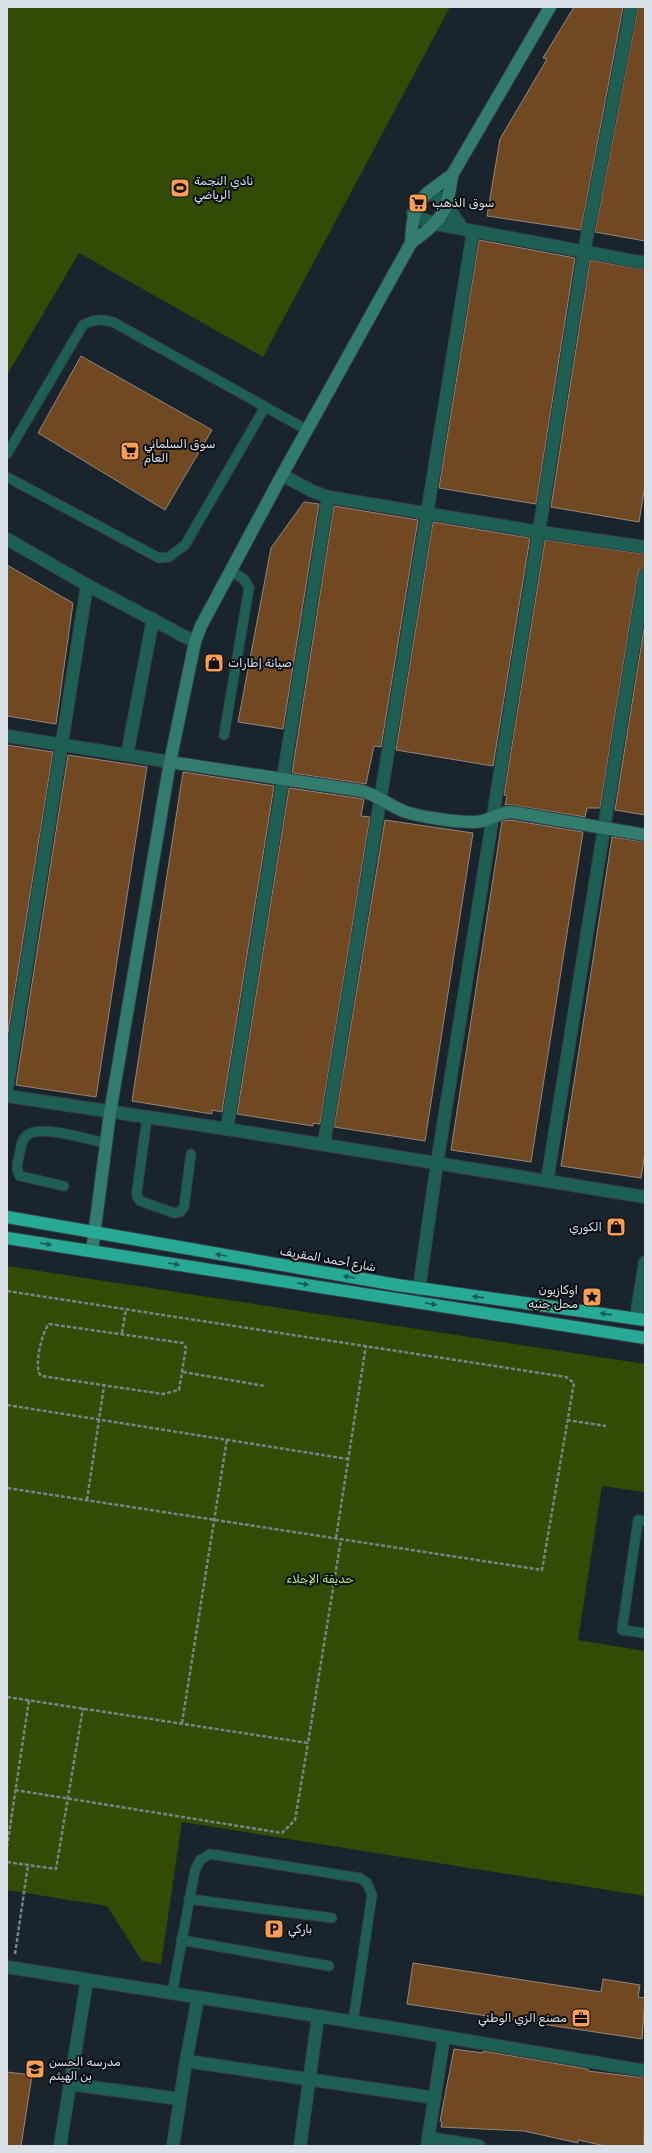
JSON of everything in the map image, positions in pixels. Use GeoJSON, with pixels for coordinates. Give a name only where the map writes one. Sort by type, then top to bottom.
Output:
{"type":"FeatureCollection","features":[{"type":"Feature","properties":{"kind":"highway","name":"شارع أحمد المقريف"},"geometry":{"type":"LineString","coordinates":[[7,1217],[419,1289],[641,1319]]}},
{"type":"Feature","properties":{"kind":"highway"},"geometry":{"type":"LineString","coordinates":[[7,1238],[645,1338]]}},
{"type":"Feature","properties":{"kind":"street"},"geometry":{"type":"LineString","coordinates":[[411,243],[436,224],[447,205],[452,175],[550,7]]}},
{"type":"Feature","properties":{"kind":"street"},"geometry":{"type":"LineString","coordinates":[[419,1289],[437,1163],[584,252],[631,7]]}},
{"type":"Feature","properties":{"kind":"street"},"geometry":{"type":"LineString","coordinates":[[92,1251],[110,1113],[170,762],[195,642],[201,626],[282,474],[411,243],[414,213],[421,197],[452,175]]}},
{"type":"Feature","properties":{"kind":"street"},"geometry":{"type":"LineString","coordinates":[[324,1144],[426,514],[468,230],[447,205],[436,195],[428,192]]}},
{"type":"Feature","properties":{"kind":"street"},"geometry":{"type":"LineString","coordinates":[[414,213],[422,220],[436,224],[645,263]]}},
{"type":"Feature","properties":{"kind":"street"},"geometry":{"type":"LineString","coordinates":[[282,474],[312,491],[328,497],[539,532],[645,547]]}},
{"type":"Feature","properties":{"kind":"street"},"geometry":{"type":"LineString","coordinates":[[227,1129],[328,497]]}},
{"type":"Feature","properties":{"kind":"street"},"geometry":{"type":"LineString","coordinates":[[7,539],[87,585],[195,642]]}},
{"type":"Feature","properties":{"kind":"street"},"geometry":{"type":"LineString","coordinates":[[547,1181],[645,575]]}},
{"type":"Feature","properties":{"kind":"street"},"geometry":{"type":"LineString","coordinates":[[7,1088],[87,585]]}},
{"type":"Feature","properties":{"kind":"street"},"geometry":{"type":"LineString","coordinates":[[127,755],[153,619]]}},
{"type":"Feature","properties":{"kind":"street"},"geometry":{"type":"LineString","coordinates":[[7,736],[283,780],[362,791],[404,811],[422,815],[484,822],[494,815],[511,812],[645,835]]}},
{"type":"Feature","properties":{"kind":"street"},"geometry":{"type":"LineString","coordinates":[[7,1096],[110,1113],[324,1144],[645,1197]]}},
{"type":"Feature","properties":{"kind":"street"},"geometry":{"type":"LineString","coordinates":[[641,1319],[645,1262]]}},
{"type":"Feature","properties":{"kind":"street"},"geometry":{"type":"LineString","coordinates":[[10,1968],[318,2016],[645,2071]]}},
{"type":"Feature","properties":{"kind":"street"},"geometry":{"type":"LineString","coordinates":[[60,2146],[86,1980]]}},
{"type":"Feature","properties":{"kind":"street"},"geometry":{"type":"LineString","coordinates":[[173,2146],[186,2061],[198,1998]]}},
{"type":"Feature","properties":{"kind":"street"},"geometry":{"type":"LineString","coordinates":[[300,2146],[318,2016]]}},
{"type":"Feature","properties":{"kind":"street"},"geometry":{"type":"LineString","coordinates":[[444,2037],[427,2142],[479,2146]]}},
{"type":"Feature","properties":{"kind":"street"},"geometry":{"type":"LineString","coordinates":[[186,2061],[435,2098]]}},
{"type":"Feature","properties":{"kind":"street"},"geometry":{"type":"LineString","coordinates":[[69,2084],[180,2099]]}},
{"type":"Feature","properties":{"kind":"lane"},"geometry":{"type":"LineString","coordinates":[[7,454],[83,325],[93,320],[102,319],[113,322],[307,430]]}},
{"type":"Feature","properties":{"kind":"lane"},"geometry":{"type":"LineString","coordinates":[[7,477],[159,558],[169,557],[185,545],[265,407]]}},
{"type":"Feature","properties":{"kind":"lane"},"geometry":{"type":"LineString","coordinates":[[224,734],[249,588],[244,579],[231,570]]}},
{"type":"Feature","properties":{"kind":"lane"},"geometry":{"type":"LineString","coordinates":[[147,1118],[137,1191],[137,1196],[140,1201],[174,1213],[180,1212],[184,1207],[191,1154]]}},
{"type":"Feature","properties":{"kind":"lane"},"geometry":{"type":"LineString","coordinates":[[64,1186],[20,1176],[17,1172],[17,1164],[22,1141],[28,1134],[40,1130],[106,1144]]}},
{"type":"Feature","properties":{"kind":"lane"},"geometry":{"type":"LineString","coordinates":[[645,1521],[638,1520],[622,1630],[645,1633]]}},
{"type":"Feature","properties":{"kind":"lane"},"geometry":{"type":"LineString","coordinates":[[172,1994],[195,1870],[200,1860],[210,1854],[360,1878],[367,1883],[372,1895],[353,2022]]}},
{"type":"Feature","properties":{"kind":"lane"},"geometry":{"type":"LineString","coordinates":[[189,1899],[332,1918]]}},
{"type":"Feature","properties":{"kind":"lane"},"geometry":{"type":"LineString","coordinates":[[181,1940],[329,1966]]}},
{"type":"Feature","properties":{"kind":"path"},"geometry":{"type":"LineString","coordinates":[[7,1291],[366,1345],[566,1377],[574,1383],[542,1570],[7,1488]]}},
{"type":"Feature","properties":{"kind":"path"},"geometry":{"type":"LineString","coordinates":[[122,1333],[126,1309]]}},
{"type":"Feature","properties":{"kind":"path"},"geometry":{"type":"LineString","coordinates":[[49,1324],[122,1333],[183,1342],[186,1348],[179,1390],[170,1394],[47,1378],[38,1374],[37,1368],[45,1328],[49,1324]]}},
{"type":"Feature","properties":{"kind":"path"},"geometry":{"type":"LineString","coordinates":[[336,1538],[366,1345]]}},
{"type":"Feature","properties":{"kind":"path"},"geometry":{"type":"LineString","coordinates":[[183,1372],[265,1386]]}},
{"type":"Feature","properties":{"kind":"path"},"geometry":{"type":"LineString","coordinates":[[87,1500],[104,1386]]}},
{"type":"Feature","properties":{"kind":"path"},"geometry":{"type":"LineString","coordinates":[[7,1405],[348,1459]]}},
{"type":"Feature","properties":{"kind":"path"},"geometry":{"type":"LineString","coordinates":[[568,1420],[606,1426]]}},
{"type":"Feature","properties":{"kind":"path"},"geometry":{"type":"LineString","coordinates":[[182,1723],[227,1439]]}},
{"type":"Feature","properties":{"kind":"path"},"geometry":{"type":"LineString","coordinates":[[15,1790],[282,1832],[295,1820],[341,1539]]}},
{"type":"Feature","properties":{"kind":"path"},"geometry":{"type":"LineString","coordinates":[[7,1697],[308,1743]]}},
{"type":"Feature","properties":{"kind":"path"},"geometry":{"type":"LineString","coordinates":[[7,1847],[29,1700]]}},
{"type":"Feature","properties":{"kind":"path"},"geometry":{"type":"LineString","coordinates":[[7,1862],[56,1870],[83,1708]]}},
{"type":"Feature","properties":{"kind":"path"},"geometry":{"type":"LineString","coordinates":[[10,1968],[28,1865]]}},
{"type":"Feature","properties":{"kind":"green space","name":"نادي النجمة الرياضي"},"geometry":{"type":"Polygon","coordinates":[[[7,7],[450,7],[263,357],[79,253],[7,375],[7,7]]]}},
{"type":"Feature","properties":{"kind":"green space","name":"حديقة الإجلاء"},"geometry":{"type":"Polygon","coordinates":[[[7,1266],[645,1364],[645,1492],[602,1486],[578,1640],[645,1651],[645,1896],[182,1822],[161,1964],[142,1961],[107,1906],[7,1890],[7,1266]]]}},
{"type":"Feature","properties":{"kind":"building"},"geometry":{"type":"Polygon","coordinates":[[[574,7],[623,7],[581,230],[487,216],[500,139],[547,59],[543,58],[574,7]]]}},
{"type":"Feature","properties":{"kind":"building"},"geometry":{"type":"Polygon","coordinates":[[[638,7],[645,7],[645,241],[595,232],[638,7]]]}},
{"type":"Feature","properties":{"kind":"building"},"geometry":{"type":"Polygon","coordinates":[[[479,240],[575,258],[536,504],[439,488],[479,240]]]}},
{"type":"Feature","properties":{"kind":"building"},"geometry":{"type":"Polygon","coordinates":[[[590,260],[645,270],[645,485],[639,522],[551,507],[590,260]]]}},
{"type":"Feature","properties":{"kind":"building","name":"سوق السلماني العام"},"geometry":{"type":"Polygon","coordinates":[[[81,356],[212,430],[165,510],[38,433],[81,356]]]}},
{"type":"Feature","properties":{"kind":"building"},"geometry":{"type":"Polygon","coordinates":[[[304,502],[319,504],[283,729],[238,722],[271,548],[304,502]]]}},
{"type":"Feature","properties":{"kind":"building"},"geometry":{"type":"Polygon","coordinates":[[[334,506],[418,520],[381,747],[374,746],[366,784],[292,773],[334,506]]]}},
{"type":"Feature","properties":{"kind":"building"},"geometry":{"type":"Polygon","coordinates":[[[433,522],[530,538],[493,766],[396,750],[433,522]]]}},
{"type":"Feature","properties":{"kind":"building"},"geometry":{"type":"Polygon","coordinates":[[[545,540],[645,554],[645,568],[639,570],[638,574],[600,808],[587,808],[585,817],[505,805],[507,796],[504,795],[545,540]]]}},
{"type":"Feature","properties":{"kind":"building"},"geometry":{"type":"Polygon","coordinates":[[[7,565],[73,603],[56,724],[7,716],[7,565]]]}},
{"type":"Feature","properties":{"kind":"building"},"geometry":{"type":"Polygon","coordinates":[[[645,622],[645,815],[615,810],[645,622]]]}},
{"type":"Feature","properties":{"kind":"building"},"geometry":{"type":"Polygon","coordinates":[[[7,745],[53,752],[7,1039],[7,745]]]}},
{"type":"Feature","properties":{"kind":"building"},"geometry":{"type":"Polygon","coordinates":[[[68,755],[147,767],[96,1097],[16,1085],[68,755]]]}},
{"type":"Feature","properties":{"kind":"building"},"geometry":{"type":"Polygon","coordinates":[[[183,772],[274,786],[222,1112],[212,1110],[212,1114],[132,1101],[183,772]]]}},
{"type":"Feature","properties":{"kind":"building"},"geometry":{"type":"Polygon","coordinates":[[[289,788],[364,799],[361,816],[370,817],[320,1124],[313,1123],[313,1126],[237,1114],[289,788]]]}},
{"type":"Feature","properties":{"kind":"building"},"geometry":{"type":"Polygon","coordinates":[[[385,820],[473,833],[425,1141],[334,1127],[385,820]]]}},
{"type":"Feature","properties":{"kind":"building"},"geometry":{"type":"Polygon","coordinates":[[[511,820],[583,832],[531,1162],[451,1150],[502,821],[511,820]]]}},
{"type":"Feature","properties":{"kind":"building"},"geometry":{"type":"Polygon","coordinates":[[[612,837],[645,842],[645,1153],[641,1178],[561,1166],[612,837]]]}},
{"type":"Feature","properties":{"kind":"building"},"geometry":{"type":"Polygon","coordinates":[[[413,1963],[601,1992],[603,1979],[640,1985],[638,1997],[645,1998],[642,2039],[407,2004],[413,1963]]]}},
{"type":"Feature","properties":{"kind":"building"},"geometry":{"type":"Polygon","coordinates":[[[454,2049],[483,2053],[483,2051],[588,2069],[588,2071],[645,2078],[644,2146],[605,2146],[578,2140],[578,2143],[524,2131],[441,2127],[442,2122],[440,2121],[454,2049]]]}},
{"type":"Feature","properties":{"kind":"building"},"geometry":{"type":"Polygon","coordinates":[[[7,2072],[32,2075],[21,2146],[7,2146],[7,2072]]]}},
{"type":"Feature","properties":{"kind":"place","name":"نادي النجمة الرياضي"},"geometry":{"type":"Point","coordinates":[180,188]}},
{"type":"Feature","properties":{"kind":"place","name":"سوق الذهب"},"geometry":{"type":"Point","coordinates":[418,203]}},
{"type":"Feature","properties":{"kind":"place","name":"سوق السلماني العام"},"geometry":{"type":"Point","coordinates":[130,451]}},
{"type":"Feature","properties":{"kind":"place","name":"صيانة إطارات"},"geometry":{"type":"Point","coordinates":[214,663]}},
{"type":"Feature","properties":{"kind":"place","name":"الكوري"},"geometry":{"type":"Point","coordinates":[616,1227]}},
{"type":"Feature","properties":{"kind":"place","name":"اوكازيون محل جنيه"},"geometry":{"type":"Point","coordinates":[592,1297]}},
{"type":"Feature","properties":{"kind":"place","name":"باركي"},"geometry":{"type":"Point","coordinates":[274,1929]}},
{"type":"Feature","properties":{"kind":"place","name":"مصنع الزي الوطني"},"geometry":{"type":"Point","coordinates":[581,2018]}},
{"type":"Feature","properties":{"kind":"place","name":"مدرسه الحسن بن الهيثم"},"geometry":{"type":"Point","coordinates":[35,2069]}}]}
